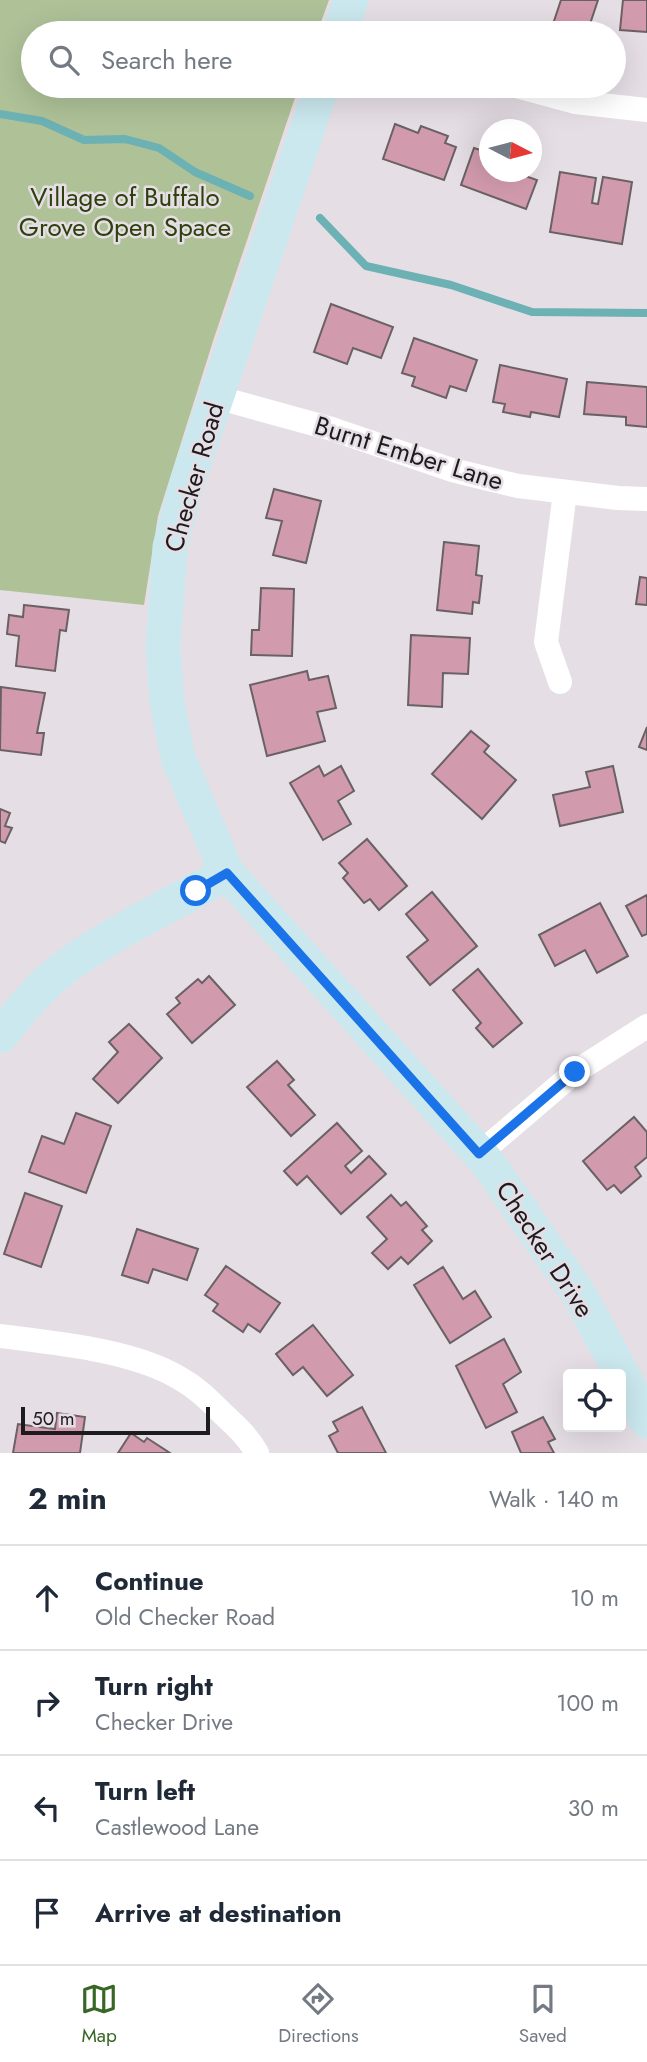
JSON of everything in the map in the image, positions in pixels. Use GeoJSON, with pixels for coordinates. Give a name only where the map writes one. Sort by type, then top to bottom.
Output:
{"type":"FeatureCollection","features":[{"type":"Feature","properties":{"kind":"street"},"geometry":{"type":"LineString","coordinates":[[344,21],[351,0]]}},
{"type":"Feature","properties":{"kind":"street","name":"Checker Road"},"geometry":{"type":"LineString","coordinates":[[227,873],[178,758],[167,702],[163,648],[170,547],[187,483],[318,98]]}},
{"type":"Feature","properties":{"kind":"street"},"geometry":{"type":"LineString","coordinates":[[560,98],[647,110]]}},
{"type":"Feature","properties":{"kind":"street","name":"Burnt Ember Lane"},"geometry":{"type":"LineString","coordinates":[[216,397],[332,429],[453,470],[518,486],[647,499]]}},
{"type":"Feature","properties":{"kind":"street"},"geometry":{"type":"LineString","coordinates":[[560,682],[546,642],[565,492]]}},
{"type":"Feature","properties":{"kind":"street"},"geometry":{"type":"LineString","coordinates":[[0,1036],[27,1003],[61,970],[135,923],[227,873]]}},
{"type":"Feature","properties":{"kind":"street","name":"Checker Drive"},"geometry":{"type":"LineString","coordinates":[[227,873],[488,1163],[580,1296],[647,1421]]}},
{"type":"Feature","properties":{"kind":"street"},"geometry":{"type":"LineString","coordinates":[[479,1154],[575,1072],[647,1026]]}},
{"type":"Feature","properties":{"kind":"street"},"geometry":{"type":"LineString","coordinates":[[0,1336],[52,1342],[137,1359],[179,1377],[200,1392],[239,1429],[257,1453]]}},
{"type":"Feature","properties":{"kind":"green space","name":"Village of Buffalo Grove Open Space"},"geometry":{"type":"Polygon","coordinates":[[[0,0],[329,0],[321,21],[21,21],[21,98],[295,98],[214,338],[158,516],[144,605],[0,590],[0,0]]]}},
{"type":"Feature","properties":{"kind":"building"},"geometry":{"type":"Polygon","coordinates":[[[561,0],[598,0],[591,21],[554,21],[561,0]]]}},
{"type":"Feature","properties":{"kind":"building"},"geometry":{"type":"Polygon","coordinates":[[[623,0],[647,0],[647,32],[626,30],[626,21],[621,21],[623,0]]]}},
{"type":"Feature","properties":{"kind":"building"},"geometry":{"type":"Polygon","coordinates":[[[395,124],[418,133],[421,126],[448,136],[445,143],[456,147],[444,180],[383,159],[395,124]]]}},
{"type":"Feature","properties":{"kind":"building"},"geometry":{"type":"Polygon","coordinates":[[[474,148],[479,150],[479,182],[536,182],[526,209],[461,185],[474,148]]]}},
{"type":"Feature","properties":{"kind":"building"},"geometry":{"type":"Polygon","coordinates":[[[560,172],[596,178],[592,203],[598,204],[603,177],[632,182],[622,244],[550,232],[560,172]]]}},
{"type":"Feature","properties":{"kind":"building"},"geometry":{"type":"Polygon","coordinates":[[[331,304],[393,327],[381,358],[353,348],[347,364],[314,352],[331,304]]]}},
{"type":"Feature","properties":{"kind":"building"},"geometry":{"type":"Polygon","coordinates":[[[414,338],[477,360],[466,391],[450,386],[446,398],[412,386],[415,377],[402,373],[414,338]]]}},
{"type":"Feature","properties":{"kind":"building"},"geometry":{"type":"Polygon","coordinates":[[[500,365],[567,379],[559,417],[531,412],[530,417],[503,412],[505,404],[493,402],[500,365]]]}},
{"type":"Feature","properties":{"kind":"building"},"geometry":{"type":"Polygon","coordinates":[[[587,382],[647,387],[647,427],[626,425],[626,417],[584,414],[587,382]]]}},
{"type":"Feature","properties":{"kind":"building"},"geometry":{"type":"Polygon","coordinates":[[[274,489],[321,501],[306,563],[273,555],[282,521],[266,518],[274,489]]]}},
{"type":"Feature","properties":{"kind":"building"},"geometry":{"type":"Polygon","coordinates":[[[444,542],[479,546],[476,575],[482,576],[479,603],[473,602],[472,614],[437,610],[444,542]]]}},
{"type":"Feature","properties":{"kind":"building"},"geometry":{"type":"Polygon","coordinates":[[[640,577],[647,578],[647,605],[636,604],[640,577]]]}},
{"type":"Feature","properties":{"kind":"building"},"geometry":{"type":"Polygon","coordinates":[[[261,588],[294,589],[292,656],[251,655],[252,630],[259,630],[261,588]]]}},
{"type":"Feature","properties":{"kind":"building"},"geometry":{"type":"Polygon","coordinates":[[[24,605],[69,610],[66,631],[60,630],[55,671],[16,666],[19,636],[7,634],[9,615],[23,617],[24,605]]]}},
{"type":"Feature","properties":{"kind":"building"},"geometry":{"type":"Polygon","coordinates":[[[411,635],[470,638],[468,674],[443,673],[442,707],[408,705],[411,635]]]}},
{"type":"Feature","properties":{"kind":"building"},"geometry":{"type":"Polygon","coordinates":[[[307,671],[309,680],[328,676],[336,708],[317,712],[325,741],[267,756],[250,685],[307,671]]]}},
{"type":"Feature","properties":{"kind":"building"},"geometry":{"type":"Polygon","coordinates":[[[1,687],[45,693],[37,733],[44,733],[41,755],[0,750],[1,687]]]}},
{"type":"Feature","properties":{"kind":"building"},"geometry":{"type":"Polygon","coordinates":[[[647,727],[647,750],[639,747],[647,727]]]}},
{"type":"Feature","properties":{"kind":"building"},"geometry":{"type":"Polygon","coordinates":[[[471,731],[489,746],[484,752],[516,780],[482,819],[432,774],[471,731]]]}},
{"type":"Feature","properties":{"kind":"building"},"geometry":{"type":"Polygon","coordinates":[[[319,766],[324,776],[341,766],[354,791],[338,801],[351,824],[323,840],[290,783],[319,766]]]}},
{"type":"Feature","properties":{"kind":"building"},"geometry":{"type":"Polygon","coordinates":[[[613,766],[623,812],[560,826],[553,795],[590,787],[586,772],[613,766]]]}},
{"type":"Feature","properties":{"kind":"building"},"geometry":{"type":"Polygon","coordinates":[[[0,809],[10,813],[5,826],[12,828],[5,843],[0,841],[0,809]]]}},
{"type":"Feature","properties":{"kind":"building"},"geometry":{"type":"Polygon","coordinates":[[[367,839],[407,886],[379,910],[370,899],[364,903],[343,878],[348,873],[339,863],[367,839]]]}},
{"type":"Feature","properties":{"kind":"building"},"geometry":{"type":"Polygon","coordinates":[[[432,892],[477,946],[430,985],[407,957],[428,940],[406,914],[432,892]]]}},
{"type":"Feature","properties":{"kind":"building"},"geometry":{"type":"Polygon","coordinates":[[[647,895],[647,934],[642,936],[626,906],[647,895]]]}},
{"type":"Feature","properties":{"kind":"building"},"geometry":{"type":"Polygon","coordinates":[[[600,903],[628,956],[597,973],[585,950],[555,966],[539,935],[600,903]]]}},
{"type":"Feature","properties":{"kind":"building"},"geometry":{"type":"Polygon","coordinates":[[[478,969],[522,1023],[493,1047],[476,1028],[481,1023],[453,990],[478,969]]]}},
{"type":"Feature","properties":{"kind":"building"},"geometry":{"type":"Polygon","coordinates":[[[209,976],[235,1005],[192,1043],[167,1014],[180,1003],[176,998],[198,979],[202,983],[209,976]]]}},
{"type":"Feature","properties":{"kind":"building"},"geometry":{"type":"Polygon","coordinates":[[[129,1024],[162,1058],[118,1103],[93,1079],[118,1052],[109,1042],[129,1024]]]}},
{"type":"Feature","properties":{"kind":"building"},"geometry":{"type":"Polygon","coordinates":[[[277,1061],[294,1080],[288,1085],[315,1115],[291,1136],[247,1087],[277,1061]]]}},
{"type":"Feature","properties":{"kind":"building"},"geometry":{"type":"Polygon","coordinates":[[[76,1113],[111,1126],[86,1193],[29,1172],[42,1136],[64,1144],[76,1113]]]}},
{"type":"Feature","properties":{"kind":"building"},"geometry":{"type":"Polygon","coordinates":[[[634,1117],[647,1132],[647,1157],[635,1167],[641,1176],[621,1193],[614,1185],[607,1190],[583,1161],[634,1117]]]}},
{"type":"Feature","properties":{"kind":"building"},"geometry":{"type":"Polygon","coordinates":[[[337,1123],[362,1151],[345,1166],[351,1173],[369,1156],[386,1174],[341,1214],[307,1176],[297,1185],[284,1171],[337,1123]]]}},
{"type":"Feature","properties":{"kind":"building"},"geometry":{"type":"Polygon","coordinates":[[[25,1193],[62,1206],[41,1267],[4,1254],[25,1193]]]}},
{"type":"Feature","properties":{"kind":"building"},"geometry":{"type":"Polygon","coordinates":[[[391,1195],[401,1206],[406,1202],[427,1226],[422,1230],[432,1241],[408,1264],[401,1257],[388,1269],[372,1253],[387,1239],[367,1217],[391,1195]]]}},
{"type":"Feature","properties":{"kind":"building"},"geometry":{"type":"Polygon","coordinates":[[[137,1229],[198,1249],[187,1280],[153,1269],[148,1283],[122,1275],[137,1229]]]}},
{"type":"Feature","properties":{"kind":"building"},"geometry":{"type":"Polygon","coordinates":[[[226,1266],[280,1303],[260,1332],[248,1324],[243,1332],[213,1311],[218,1304],[205,1295],[226,1266]]]}},
{"type":"Feature","properties":{"kind":"building"},"geometry":{"type":"Polygon","coordinates":[[[443,1267],[463,1299],[475,1291],[491,1317],[450,1343],[414,1285],[443,1267]]]}},
{"type":"Feature","properties":{"kind":"building"},"geometry":{"type":"Polygon","coordinates":[[[313,1325],[353,1375],[327,1396],[303,1367],[293,1375],[276,1354],[313,1325]]]}},
{"type":"Feature","properties":{"kind":"building"},"geometry":{"type":"Polygon","coordinates":[[[504,1339],[521,1372],[503,1384],[517,1412],[486,1428],[456,1366],[504,1339]]]}},
{"type":"Feature","properties":{"kind":"building"},"geometry":{"type":"Polygon","coordinates":[[[362,1407],[386,1453],[338,1453],[329,1436],[338,1431],[333,1422],[362,1407]]]}},
{"type":"Feature","properties":{"kind":"building"},"geometry":{"type":"Polygon","coordinates":[[[57,1413],[85,1417],[80,1453],[13,1453],[18,1424],[55,1429],[57,1413]]]}},
{"type":"Feature","properties":{"kind":"building"},"geometry":{"type":"Polygon","coordinates":[[[543,1417],[555,1439],[548,1442],[554,1453],[521,1453],[512,1432],[543,1417]]]}},
{"type":"Feature","properties":{"kind":"building"},"geometry":{"type":"Polygon","coordinates":[[[131,1433],[144,1442],[147,1438],[170,1453],[118,1453],[131,1433]]]}},
{"type":"Feature","properties":{"kind":"waterway"},"geometry":{"type":"LineString","coordinates":[[0,114],[42,121],[84,140],[125,139],[159,148],[195,172],[250,196]]}},
{"type":"Feature","properties":{"kind":"waterway"},"geometry":{"type":"LineString","coordinates":[[320,218],[366,266],[451,285],[532,312],[647,313]]}},
{"type":"Feature","properties":{"kind":"route"},"geometry":{"type":"LineString","coordinates":[[196,891],[227,873],[479,1154],[575,1072]]}}]}
